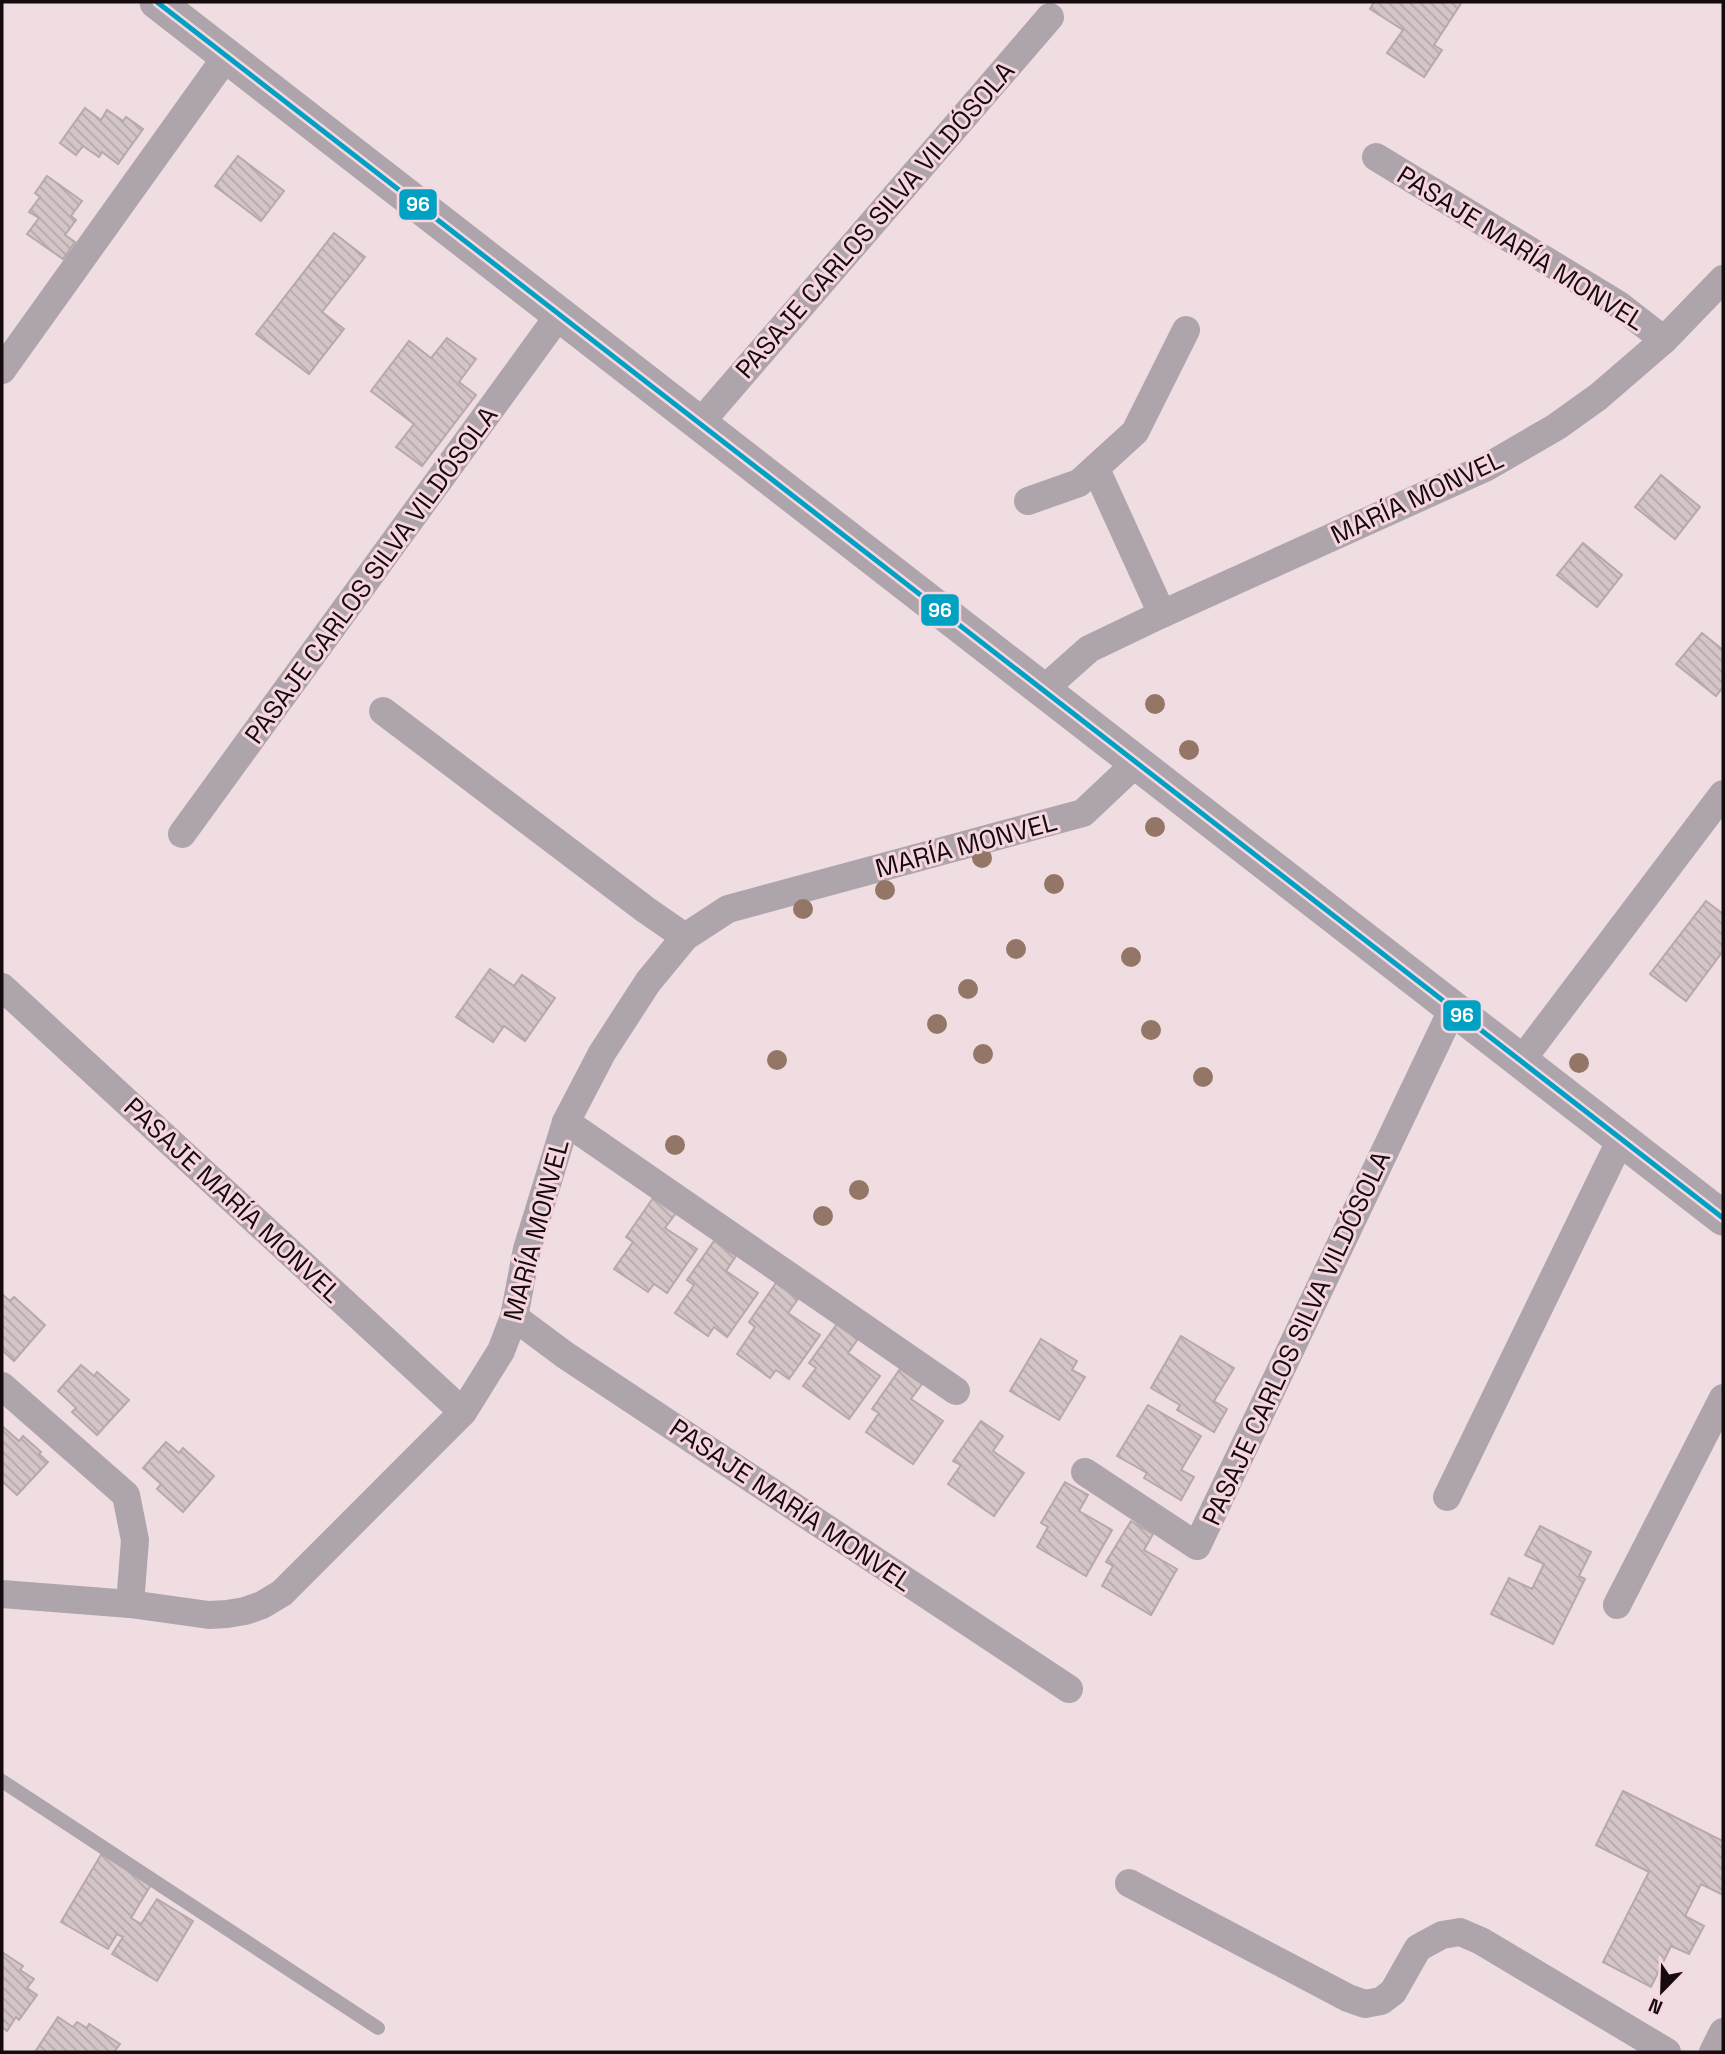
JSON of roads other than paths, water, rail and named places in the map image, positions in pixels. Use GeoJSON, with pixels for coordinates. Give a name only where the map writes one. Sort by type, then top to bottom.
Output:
{"type":"FeatureCollection","features":[{"type":"Feature","properties":{"kind":"street"},"geometry":{"type":"LineString","coordinates":[[157,2],[1723,1218]]}},
{"type":"Feature","properties":{"kind":"street","name":"PASAJE CARLOS SILVA VILDÓSOLA"},"geometry":{"type":"LineString","coordinates":[[700,423],[1050,17]]}},
{"type":"Feature","properties":{"kind":"street"},"geometry":{"type":"LineString","coordinates":[[2,370],[226,57]]}},
{"type":"Feature","properties":{"kind":"street","name":"PASAJE MARÍA MONVEL"},"geometry":{"type":"LineString","coordinates":[[1376,157],[1619,305],[1664,340]]}},
{"type":"Feature","properties":{"kind":"street","name":"MARÍA MONVEL"},"geometry":{"type":"LineString","coordinates":[[1044,689],[1089,649],[1487,467],[1556,427],[1588,404],[1664,340],[1723,279]]}},
{"type":"Feature","properties":{"kind":"street","name":"PASAJE CARLOS SILVA VILDÓSOLA"},"geometry":{"type":"LineString","coordinates":[[182,834],[559,316]]}},
{"type":"Feature","properties":{"kind":"street"},"geometry":{"type":"LineString","coordinates":[[1028,501],[1079,483],[1135,432],[1186,330]]}},
{"type":"Feature","properties":{"kind":"street"},"geometry":{"type":"LineString","coordinates":[[1096,468],[1162,614]]}},
{"type":"Feature","properties":{"kind":"street"},"geometry":{"type":"LineString","coordinates":[[383,711],[685,937]]}},
{"type":"Feature","properties":{"kind":"street","name":"MARÍA MONVEL"},"geometry":{"type":"LineString","coordinates":[[2,1594],[131,1604],[209,1615],[227,1614],[262,1605],[282,1592],[463,1412],[501,1351],[514,1317],[527,1250],[566,1122],[602,1053],[648,982],[685,937],[728,909],[1083,813],[1136,762]]}},
{"type":"Feature","properties":{"kind":"street"},"geometry":{"type":"LineString","coordinates":[[1521,1061],[1723,794]]}},
{"type":"Feature","properties":{"kind":"street","name":"PASAJE MARÍA MONVEL"},"geometry":{"type":"LineString","coordinates":[[2,987],[463,1412]]}},
{"type":"Feature","properties":{"kind":"street","name":"PASAJE CARLOS SILVA VILDÓSOLA"},"geometry":{"type":"LineString","coordinates":[[1085,1472],[1197,1546],[1453,1008]]}},
{"type":"Feature","properties":{"kind":"street"},"geometry":{"type":"LineString","coordinates":[[566,1122],[956,1391]]}},
{"type":"Feature","properties":{"kind":"street"},"geometry":{"type":"LineString","coordinates":[[1447,1497],[1621,1139]]}},
{"type":"Feature","properties":{"kind":"street","name":"PASAJE MARÍA MONVEL"},"geometry":{"type":"LineString","coordinates":[[514,1317],[576,1362],[1069,1689]]}},
{"type":"Feature","properties":{"kind":"street"},"geometry":{"type":"LineString","coordinates":[[2,1386],[126,1496],[135,1540],[131,1604]]}},
{"type":"Feature","properties":{"kind":"street"},"geometry":{"type":"LineString","coordinates":[[1617,1605],[1723,1398]]}},
{"type":"Feature","properties":{"kind":"street"},"geometry":{"type":"LineString","coordinates":[[1129,1883],[1348,1998],[1365,2004],[1381,2001],[1393,1992],[1418,1948],[1441,1934],[1460,1932],[1481,1941],[1667,2052]]}},
{"type":"Feature","properties":{"kind":"street"},"geometry":{"type":"LineString","coordinates":[[1713,2052],[1723,2032]]}},
{"type":"Feature","properties":{"kind":"lane"},"geometry":{"type":"LineString","coordinates":[[2,1781],[378,2028]]}}]}
